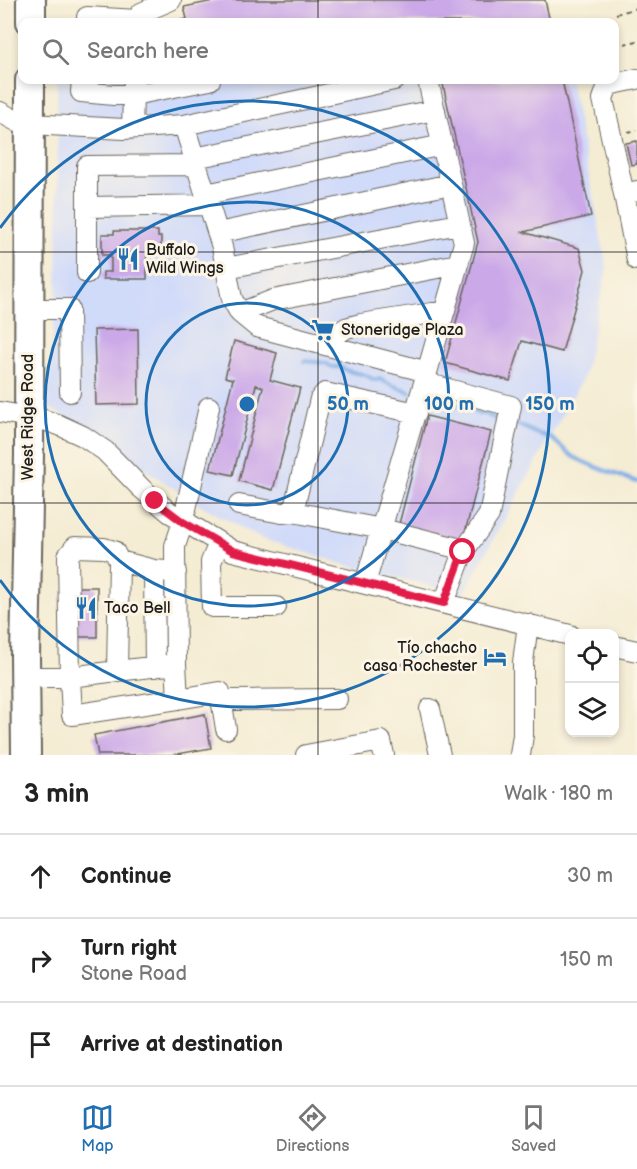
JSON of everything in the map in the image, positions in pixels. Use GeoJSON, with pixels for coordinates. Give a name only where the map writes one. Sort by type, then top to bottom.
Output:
{"type":"FeatureCollection","features":[{"type":"Feature","properties":{"kind":"highway"},"geometry":{"type":"LineString","coordinates":[[31,0],[31,18]]}},
{"type":"Feature","properties":{"kind":"highway","name":"West Ridge Road"},"geometry":{"type":"LineString","coordinates":[[26,755],[30,84]]}},
{"type":"Feature","properties":{"kind":"street"},"geometry":{"type":"LineString","coordinates":[[138,18],[141,13],[171,0]]}},
{"type":"Feature","properties":{"kind":"street"},"geometry":{"type":"LineString","coordinates":[[87,13],[118,18]]}},
{"type":"Feature","properties":{"kind":"street"},"geometry":{"type":"LineString","coordinates":[[619,83],[637,79]]}},
{"type":"Feature","properties":{"kind":"street"},"geometry":{"type":"LineString","coordinates":[[82,84],[81,92],[114,95],[133,87],[166,84]]}},
{"type":"Feature","properties":{"kind":"street"},"geometry":{"type":"LineString","coordinates":[[0,112],[18,122],[30,124],[132,129],[184,126],[376,84]]}},
{"type":"Feature","properties":{"kind":"street"},"geometry":{"type":"LineString","coordinates":[[365,584],[464,243],[429,84]]}},
{"type":"Feature","properties":{"kind":"street"},"geometry":{"type":"LineString","coordinates":[[613,84],[608,85],[603,99],[630,193],[637,260]]}},
{"type":"Feature","properties":{"kind":"street"},"geometry":{"type":"LineString","coordinates":[[132,129],[133,87]]}},
{"type":"Feature","properties":{"kind":"street"},"geometry":{"type":"LineString","coordinates":[[87,273],[87,166],[195,161],[435,110]]}},
{"type":"Feature","properties":{"kind":"street"},"geometry":{"type":"LineString","coordinates":[[184,126],[218,232],[232,299],[240,313],[257,327],[420,370],[434,385],[511,406],[489,515],[465,550],[444,603]]}},
{"type":"Feature","properties":{"kind":"street"},"geometry":{"type":"LineString","coordinates":[[87,207],[208,200],[442,145]]}},
{"type":"Feature","properties":{"kind":"street"},"geometry":{"type":"LineString","coordinates":[[218,232],[451,184]]}},
{"type":"Feature","properties":{"kind":"street"},"geometry":{"type":"LineString","coordinates":[[226,268],[459,224]]}},
{"type":"Feature","properties":{"kind":"street"},"geometry":{"type":"LineString","coordinates":[[240,313],[273,300],[458,264]]}},
{"type":"Feature","properties":{"kind":"street"},"geometry":{"type":"LineString","coordinates":[[29,309],[69,309],[70,392]]}},
{"type":"Feature","properties":{"kind":"street"},"geometry":{"type":"LineString","coordinates":[[323,344],[346,328],[445,311]]}},
{"type":"Feature","properties":{"kind":"street"},"geometry":{"type":"LineString","coordinates":[[293,512],[320,399],[325,393],[416,413]]}},
{"type":"Feature","properties":{"kind":"street"},"geometry":{"type":"LineString","coordinates":[[178,699],[175,546],[183,522],[209,407]]}},
{"type":"Feature","properties":{"kind":"street"},"geometry":{"type":"LineString","coordinates":[[0,412],[55,423],[93,442],[116,461],[155,501],[183,522],[233,551],[565,634]]}},
{"type":"Feature","properties":{"kind":"street"},"geometry":{"type":"LineString","coordinates":[[239,505],[282,513],[293,512],[465,550]]}},
{"type":"Feature","properties":{"kind":"street"},"geometry":{"type":"LineString","coordinates":[[219,543],[211,562],[212,607],[276,607]]}},
{"type":"Feature","properties":{"kind":"street"},"geometry":{"type":"LineString","coordinates":[[117,671],[119,561],[114,551],[104,548],[75,547],[68,556],[72,715],[220,693],[226,729]]}},
{"type":"Feature","properties":{"kind":"street"},"geometry":{"type":"LineString","coordinates":[[119,561],[154,570],[176,572]]}},
{"type":"Feature","properties":{"kind":"street"},"geometry":{"type":"LineString","coordinates":[[154,570],[155,667]]}},
{"type":"Feature","properties":{"kind":"street"},"geometry":{"type":"LineString","coordinates":[[520,755],[523,735],[523,662],[528,624]]}},
{"type":"Feature","properties":{"kind":"street"},"geometry":{"type":"LineString","coordinates":[[619,647],[637,651]]}},
{"type":"Feature","properties":{"kind":"street"},"geometry":{"type":"LineString","coordinates":[[25,677],[70,677],[176,664]]}},
{"type":"Feature","properties":{"kind":"street"},"geometry":{"type":"LineString","coordinates":[[221,702],[337,699]]}},
{"type":"Feature","properties":{"kind":"street"},"geometry":{"type":"LineString","coordinates":[[430,710],[440,755]]}},
{"type":"Feature","properties":{"kind":"street"},"geometry":{"type":"LineString","coordinates":[[306,755],[381,741],[384,755]]}},
{"type":"Feature","properties":{"kind":"path"},"geometry":{"type":"LineString","coordinates":[[616,14],[637,8]]}},
{"type":"Feature","properties":{"kind":"path"},"geometry":{"type":"LineString","coordinates":[[624,44],[637,41]]}},
{"type":"Feature","properties":{"kind":"path"},"geometry":{"type":"LineString","coordinates":[[621,134],[637,130]]}},
{"type":"Feature","properties":{"kind":"shaded area","name":"Stoneridge Plaza"},"geometry":{"type":"Polygon","coordinates":[[[57,84],[571,84],[607,268],[584,376],[463,594],[342,564],[260,538],[190,499],[47,406],[57,283],[57,84]]]}},
{"type":"Feature","properties":{"kind":"building"},"geometry":{"type":"Polygon","coordinates":[[[218,0],[545,0],[549,18],[187,18],[184,7],[218,0]]]}},
{"type":"Feature","properties":{"kind":"building"},"geometry":{"type":"Polygon","coordinates":[[[443,84],[563,84],[591,216],[523,232],[579,248],[585,270],[562,352],[522,341],[510,381],[445,363],[478,242],[443,84]]]}},
{"type":"Feature","properties":{"kind":"building"},"geometry":{"type":"Polygon","coordinates":[[[637,141],[637,164],[631,165],[626,143],[637,141]]]}},
{"type":"Feature","properties":{"kind":"building"},"geometry":{"type":"Polygon","coordinates":[[[114,231],[158,231],[158,237],[161,237],[161,254],[147,254],[147,279],[103,279],[103,272],[111,272],[111,255],[102,255],[102,234],[114,234],[114,231]]]}},
{"type":"Feature","properties":{"kind":"building"},"geometry":{"type":"Polygon","coordinates":[[[138,329],[139,404],[96,405],[94,330],[138,329]]]}},
{"type":"Feature","properties":{"kind":"building"},"geometry":{"type":"Polygon","coordinates":[[[234,341],[277,353],[270,380],[300,388],[273,490],[239,481],[263,387],[256,385],[233,475],[210,470],[233,379],[225,377],[234,341]]]}},
{"type":"Feature","properties":{"kind":"building"},"geometry":{"type":"Polygon","coordinates":[[[427,416],[491,432],[462,544],[398,528],[427,416]]]}},
{"type":"Feature","properties":{"kind":"building"},"geometry":{"type":"Polygon","coordinates":[[[75,587],[97,587],[97,637],[76,637],[75,587]]]}},
{"type":"Feature","properties":{"kind":"building"},"geometry":{"type":"Polygon","coordinates":[[[205,714],[211,748],[172,755],[98,755],[94,735],[205,714]]]}},
{"type":"Feature","properties":{"kind":"waterway"},"geometry":{"type":"LineString","coordinates":[[304,361],[326,363],[331,367],[366,375],[374,380],[381,379],[410,392]]}},
{"type":"Feature","properties":{"kind":"waterway"},"geometry":{"type":"LineString","coordinates":[[431,398],[456,406],[461,405],[502,422]]}},
{"type":"Feature","properties":{"kind":"waterway"},"geometry":{"type":"LineString","coordinates":[[518,425],[551,438],[573,457],[637,482]]}},
{"type":"Feature","properties":{"kind":"place","name":"Buffalo Wild Wings"},"geometry":{"type":"Point","coordinates":[128,259]}},
{"type":"Feature","properties":{"kind":"place","name":"Stoneridge Plaza"},"geometry":{"type":"Point","coordinates":[323,330]}},
{"type":"Feature","properties":{"kind":"place","name":"Taco Bell"},"geometry":{"type":"Point","coordinates":[86,608]}},
{"type":"Feature","properties":{"kind":"place","name":"Tío chacho casa Rochester"},"geometry":{"type":"Point","coordinates":[495,657]}},
{"type":"Feature","properties":{"kind":"route"},"geometry":{"type":"LineString","coordinates":[[155,501],[183,522],[233,551],[444,603],[463,552]]}}]}
